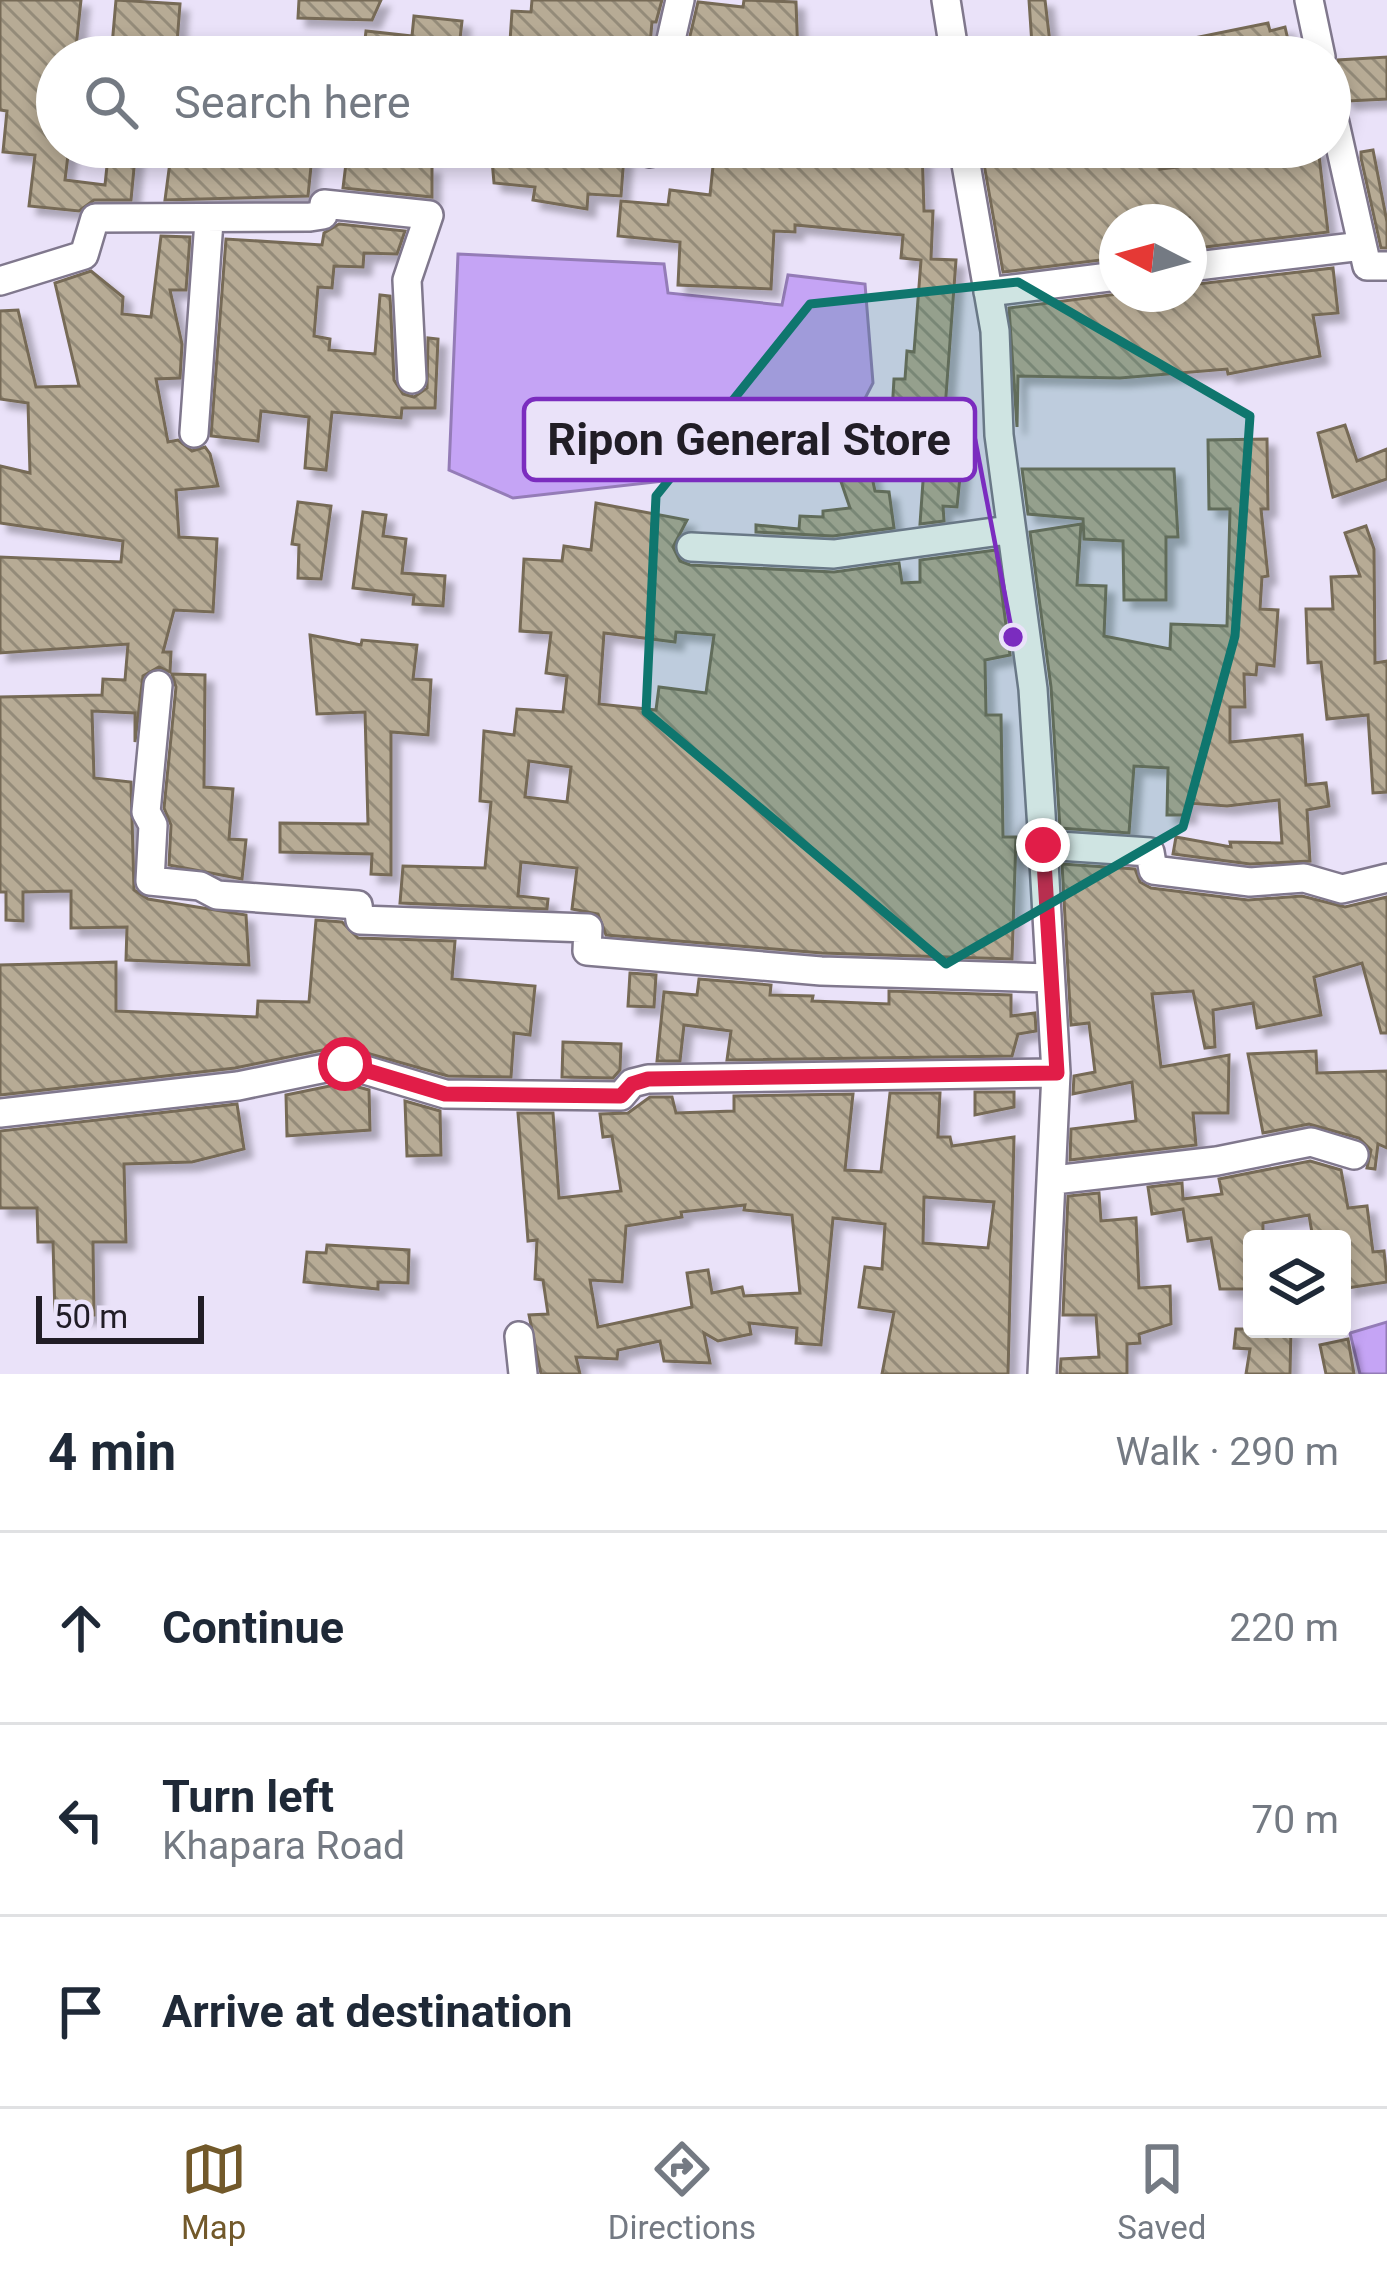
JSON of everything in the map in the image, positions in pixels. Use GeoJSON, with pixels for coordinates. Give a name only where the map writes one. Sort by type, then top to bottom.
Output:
{"type":"FeatureCollection","features":[{"type":"Feature","properties":{"kind":"street"},"geometry":{"type":"LineString","coordinates":[[672,36],[680,0]]}},
{"type":"Feature","properties":{"kind":"street"},"geometry":{"type":"LineString","coordinates":[[946,0],[952,36]]}},
{"type":"Feature","properties":{"kind":"street"},"geometry":{"type":"LineString","coordinates":[[1309,0],[1317,36]]}},
{"type":"Feature","properties":{"kind":"street"},"geometry":{"type":"LineString","coordinates":[[967,168],[988,292],[1008,530],[1033,689],[1043,845],[1057,1073],[1042,1374]]}},
{"type":"Feature","properties":{"kind":"street"},"geometry":{"type":"LineString","coordinates":[[1345,168],[1367,266],[1387,266]]}},
{"type":"Feature","properties":{"kind":"street"},"geometry":{"type":"LineString","coordinates":[[0,281],[83,255],[95,218],[209,221],[323,215],[325,204],[429,214],[407,280],[412,379]]}},
{"type":"Feature","properties":{"kind":"street"},"geometry":{"type":"LineString","coordinates":[[194,433],[209,221]]}},
{"type":"Feature","properties":{"kind":"street"},"geometry":{"type":"LineString","coordinates":[[1207,265],[1362,246]]}},
{"type":"Feature","properties":{"kind":"street"},"geometry":{"type":"LineString","coordinates":[[988,292],[1099,278]]}},
{"type":"Feature","properties":{"kind":"street"},"geometry":{"type":"LineString","coordinates":[[691,547],[834,554],[1008,530]]}},
{"type":"Feature","properties":{"kind":"street"},"geometry":{"type":"LineString","coordinates":[[158,685],[146,812],[153,825],[150,881],[200,886],[218,895],[358,905],[360,920],[588,928],[587,951],[821,971],[1050,978]]}},
{"type":"Feature","properties":{"kind":"street"},"geometry":{"type":"LineString","coordinates":[[1043,845],[1150,852],[1154,870],[1250,882],[1304,878],[1342,889],[1387,878]]}},
{"type":"Feature","properties":{"kind":"street"},"geometry":{"type":"LineString","coordinates":[[0,1113],[238,1086],[345,1064],[445,1094],[556,1099],[621,1096],[632,1084],[648,1079],[1057,1073]]}},
{"type":"Feature","properties":{"kind":"street"},"geometry":{"type":"LineString","coordinates":[[1054,1180],[1217,1161],[1311,1142],[1354,1155]]}},
{"type":"Feature","properties":{"kind":"street"},"geometry":{"type":"LineString","coordinates":[[519,1336],[523,1374]]}},
{"type":"Feature","properties":{"kind":"highlighted area"},"geometry":{"type":"Polygon","coordinates":[[[1018,282],[1250,416],[1235,636],[1183,827],[946,964],[646,712],[656,496],[810,304],[1018,282]]]}},
{"type":"Feature","properties":{"kind":"shaded area"},"geometry":{"type":"Polygon","coordinates":[[[458,254],[664,264],[668,293],[782,305],[788,275],[865,284],[873,383],[832,462],[513,498],[449,470],[458,254]]]}},
{"type":"Feature","properties":{"kind":"shaded area"},"geometry":{"type":"Polygon","coordinates":[[[1387,1322],[1387,1374],[1360,1374],[1351,1333],[1387,1322]]]}},
{"type":"Feature","properties":{"kind":"building"},"geometry":{"type":"Polygon","coordinates":[[[0,0],[81,0],[77,36],[36,36],[36,168],[66,168],[65,180],[105,185],[107,168],[134,168],[131,200],[94,200],[79,211],[29,206],[35,155],[3,152],[7,111],[0,110],[0,0]]]}},
{"type":"Feature","properties":{"kind":"building"},"geometry":{"type":"Polygon","coordinates":[[[116,0],[180,4],[178,36],[113,36],[116,0]]]}},
{"type":"Feature","properties":{"kind":"building"},"geometry":{"type":"Polygon","coordinates":[[[299,0],[381,0],[372,20],[298,18],[299,0]]]}},
{"type":"Feature","properties":{"kind":"building"},"geometry":{"type":"Polygon","coordinates":[[[532,0],[662,0],[651,36],[510,36],[512,11],[531,12],[532,0]]]}},
{"type":"Feature","properties":{"kind":"building"},"geometry":{"type":"Polygon","coordinates":[[[744,0],[796,2],[797,36],[690,36],[698,2],[743,7],[744,0]]]}},
{"type":"Feature","properties":{"kind":"building"},"geometry":{"type":"Polygon","coordinates":[[[1029,0],[1045,0],[1049,36],[1031,36],[1029,0]]]}},
{"type":"Feature","properties":{"kind":"building"},"geometry":{"type":"Polygon","coordinates":[[[414,16],[462,21],[460,36],[412,36],[414,16]]]}},
{"type":"Feature","properties":{"kind":"building"},"geometry":{"type":"Polygon","coordinates":[[[1268,23],[1270,31],[1285,27],[1287,36],[1204,36],[1268,23]]]}},
{"type":"Feature","properties":{"kind":"building"},"geometry":{"type":"Polygon","coordinates":[[[366,31],[412,36],[365,36],[366,31]]]}},
{"type":"Feature","properties":{"kind":"building"},"geometry":{"type":"Polygon","coordinates":[[[1387,57],[1387,99],[1351,101],[1351,59],[1387,57]]]}},
{"type":"Feature","properties":{"kind":"building"},"geometry":{"type":"Polygon","coordinates":[[[1373,150],[1387,222],[1387,248],[1381,248],[1361,158],[1361,152],[1373,150]]]}},
{"type":"Feature","properties":{"kind":"building"},"geometry":{"type":"Polygon","coordinates":[[[169,168],[311,168],[308,196],[165,200],[169,168]]]}},
{"type":"Feature","properties":{"kind":"building"},"geometry":{"type":"Polygon","coordinates":[[[345,168],[432,168],[432,197],[343,188],[345,168]]]}},
{"type":"Feature","properties":{"kind":"building"},"geometry":{"type":"Polygon","coordinates":[[[493,168],[623,168],[621,196],[588,194],[587,209],[533,200],[535,187],[494,183],[493,168]]]}},
{"type":"Feature","properties":{"kind":"building"},"geometry":{"type":"Polygon","coordinates":[[[713,168],[923,168],[924,211],[933,211],[931,259],[956,260],[944,423],[950,423],[950,466],[961,467],[957,507],[943,506],[944,521],[920,524],[925,453],[919,453],[919,439],[893,443],[891,429],[894,379],[905,379],[907,351],[914,352],[921,260],[901,258],[903,235],[795,225],[795,232],[774,231],[771,289],[678,285],[680,242],[618,236],[621,201],[668,205],[670,190],[710,195],[713,168]]]}},
{"type":"Feature","properties":{"kind":"building"},"geometry":{"type":"Polygon","coordinates":[[[985,168],[1320,168],[1328,232],[1207,247],[1207,204],[1099,204],[1099,260],[1003,272],[985,168]]]}},
{"type":"Feature","properties":{"kind":"building"},"geometry":{"type":"Polygon","coordinates":[[[339,224],[405,231],[397,254],[364,253],[363,267],[334,266],[332,288],[318,287],[314,336],[330,339],[329,350],[375,354],[380,295],[390,296],[394,380],[403,394],[414,397],[427,388],[428,338],[438,339],[435,408],[402,408],[401,418],[332,412],[326,470],[305,468],[309,417],[261,411],[258,441],[211,436],[226,239],[322,245],[324,233],[339,224]]]}},
{"type":"Feature","properties":{"kind":"building"},"geometry":{"type":"Polygon","coordinates":[[[161,236],[190,237],[186,290],[170,290],[182,344],[180,378],[156,379],[168,442],[178,440],[192,451],[205,447],[218,486],[176,490],[179,537],[217,539],[213,612],[174,610],[163,652],[171,652],[170,672],[159,667],[143,676],[135,742],[135,713],[92,711],[94,778],[131,782],[134,890],[148,899],[246,915],[249,965],[126,960],[127,927],[71,928],[71,891],[23,892],[23,921],[6,920],[6,892],[0,892],[0,697],[102,695],[103,679],[125,680],[128,644],[0,653],[0,557],[121,562],[123,541],[0,523],[0,466],[30,473],[28,403],[0,399],[0,311],[18,310],[36,387],[79,386],[55,283],[91,271],[123,297],[122,314],[151,317],[161,236]]]}},
{"type":"Feature","properties":{"kind":"building"},"geometry":{"type":"Polygon","coordinates":[[[1333,268],[1338,313],[1313,315],[1320,356],[1228,374],[1227,369],[1120,378],[1018,376],[1017,427],[1009,308],[1099,296],[1099,312],[1207,312],[1207,283],[1333,268]]]}},
{"type":"Feature","properties":{"kind":"building"},"geometry":{"type":"Polygon","coordinates":[[[1345,425],[1357,461],[1387,449],[1387,479],[1333,497],[1318,433],[1345,425]]]}},
{"type":"Feature","properties":{"kind":"building"},"geometry":{"type":"Polygon","coordinates":[[[1267,439],[1268,509],[1261,509],[1268,576],[1262,577],[1260,609],[1278,610],[1274,666],[1257,664],[1256,675],[1244,674],[1245,707],[1230,707],[1230,742],[1302,735],[1306,785],[1326,783],[1329,806],[1307,810],[1310,861],[1250,864],[1173,854],[1176,837],[1231,847],[1230,842],[1282,843],[1279,800],[1227,806],[1188,803],[1188,815],[1167,815],[1168,768],[1134,766],[1129,833],[1060,828],[1051,687],[1030,532],[1081,524],[1077,585],[1106,586],[1104,636],[1170,649],[1171,624],[1227,626],[1230,509],[1209,509],[1208,440],[1267,439]]]}},
{"type":"Feature","properties":{"kind":"building"},"geometry":{"type":"Polygon","coordinates":[[[867,454],[875,491],[889,492],[894,528],[833,536],[756,532],[756,525],[799,529],[800,516],[823,517],[823,511],[850,508],[834,461],[867,454]]]}},
{"type":"Feature","properties":{"kind":"building"},"geometry":{"type":"Polygon","coordinates":[[[1022,469],[1174,469],[1178,537],[1166,537],[1166,600],[1124,600],[1123,541],[1084,539],[1083,519],[1028,514],[1022,469]]]}},
{"type":"Feature","properties":{"kind":"building"},"geometry":{"type":"Polygon","coordinates":[[[298,502],[331,506],[321,579],[298,578],[299,545],[292,544],[298,502]]]}},
{"type":"Feature","properties":{"kind":"building"},"geometry":{"type":"Polygon","coordinates":[[[596,503],[687,520],[673,547],[680,561],[690,565],[834,572],[899,563],[902,583],[920,582],[920,560],[996,550],[1010,655],[985,660],[986,715],[1001,715],[1003,837],[1016,837],[1012,959],[822,953],[606,935],[598,914],[572,909],[577,868],[521,862],[518,896],[548,899],[547,909],[400,903],[403,866],[485,868],[491,802],[480,801],[484,731],[514,735],[517,709],[563,712],[567,676],[546,673],[551,633],[520,631],[524,559],[562,561],[564,546],[591,550],[596,503]],[[676,632],[675,642],[604,633],[599,704],[656,710],[659,687],[706,693],[714,635],[676,632]],[[529,761],[525,797],[567,802],[571,767],[529,761]]]}},
{"type":"Feature","properties":{"kind":"building"},"geometry":{"type":"Polygon","coordinates":[[[363,512],[386,515],[383,536],[406,539],[402,573],[445,576],[443,606],[413,604],[414,595],[353,588],[363,512]]]}},
{"type":"Feature","properties":{"kind":"building"},"geometry":{"type":"Polygon","coordinates":[[[1366,526],[1374,549],[1375,663],[1387,661],[1387,792],[1373,793],[1368,715],[1327,719],[1321,662],[1308,663],[1306,609],[1333,609],[1331,577],[1360,576],[1345,533],[1366,526]]]}},
{"type":"Feature","properties":{"kind":"building"},"geometry":{"type":"Polygon","coordinates":[[[310,635],[361,645],[362,640],[417,645],[413,679],[431,680],[428,735],[391,732],[391,875],[371,874],[372,854],[280,852],[280,823],[368,824],[365,712],[317,714],[310,635]]]}},
{"type":"Feature","properties":{"kind":"building"},"geometry":{"type":"Polygon","coordinates":[[[172,674],[205,675],[204,787],[233,789],[229,839],[246,840],[242,879],[169,865],[171,825],[164,808],[176,687],[172,674]]]}},
{"type":"Feature","properties":{"kind":"building"},"geometry":{"type":"Polygon","coordinates":[[[1062,864],[1135,869],[1140,882],[1151,888],[1248,900],[1302,896],[1345,907],[1387,897],[1387,1033],[1381,1033],[1362,963],[1314,977],[1321,1015],[1257,1028],[1253,1003],[1213,1010],[1215,1047],[1205,1048],[1193,991],[1152,994],[1161,1067],[1229,1055],[1228,1113],[1193,1113],[1196,1145],[1070,1160],[1071,1129],[1136,1121],[1132,1082],[1073,1094],[1074,1076],[1095,1072],[1089,1023],[1071,1025],[1062,864]]]}},
{"type":"Feature","properties":{"kind":"building"},"geometry":{"type":"Polygon","coordinates":[[[316,920],[342,922],[358,938],[455,941],[452,979],[535,986],[530,1035],[514,1033],[511,1077],[448,1076],[342,1046],[235,1068],[0,1095],[0,965],[116,962],[116,1011],[257,1017],[258,1001],[309,1002],[316,920]]]}},
{"type":"Feature","properties":{"kind":"building"},"geometry":{"type":"Polygon","coordinates":[[[630,973],[656,975],[654,1007],[628,1006],[630,973]]]}},
{"type":"Feature","properties":{"kind":"building"},"geometry":{"type":"Polygon","coordinates":[[[699,979],[771,985],[770,995],[813,996],[812,1001],[889,1004],[889,991],[1011,995],[1011,1016],[1035,1013],[1036,1031],[1018,1034],[1012,1056],[727,1060],[731,1031],[684,1025],[680,1061],[657,1061],[664,992],[697,995],[699,979]]]}},
{"type":"Feature","properties":{"kind":"building"},"geometry":{"type":"Polygon","coordinates":[[[563,1042],[621,1044],[620,1070],[613,1078],[562,1077],[563,1042]]]}},
{"type":"Feature","properties":{"kind":"building"},"geometry":{"type":"Polygon","coordinates":[[[1316,1051],[1317,1073],[1387,1071],[1387,1148],[1378,1144],[1375,1169],[1367,1168],[1371,1150],[1359,1138],[1309,1124],[1263,1133],[1248,1054],[1316,1051]]]}},
{"type":"Feature","properties":{"kind":"building"},"geometry":{"type":"Polygon","coordinates":[[[344,1083],[369,1090],[370,1130],[287,1136],[286,1095],[344,1083]]]}},
{"type":"Feature","properties":{"kind":"building"},"geometry":{"type":"Polygon","coordinates":[[[975,1092],[1014,1092],[1014,1107],[975,1115],[975,1092]]]}},
{"type":"Feature","properties":{"kind":"building"},"geometry":{"type":"Polygon","coordinates":[[[890,1093],[940,1093],[938,1137],[950,1137],[952,1146],[1014,1137],[1008,1374],[882,1374],[894,1312],[859,1307],[865,1267],[882,1269],[885,1224],[833,1218],[821,1345],[796,1343],[797,1328],[749,1323],[751,1334],[718,1341],[704,1333],[710,1363],[664,1361],[660,1341],[618,1350],[617,1359],[576,1357],[580,1374],[541,1374],[529,1315],[548,1314],[543,1280],[535,1279],[537,1240],[528,1241],[518,1113],[553,1113],[559,1198],[621,1191],[612,1136],[603,1137],[600,1114],[628,1113],[650,1097],[672,1097],[676,1113],[734,1111],[734,1096],[853,1094],[845,1170],[881,1172],[890,1093]],[[924,1197],[923,1243],[988,1248],[994,1202],[924,1197]],[[745,1205],[681,1212],[682,1217],[626,1226],[622,1282],[590,1280],[598,1327],[692,1307],[687,1273],[708,1270],[712,1293],[742,1287],[744,1296],[800,1293],[792,1215],[744,1210],[745,1205]]]}},
{"type":"Feature","properties":{"kind":"building"},"geometry":{"type":"Polygon","coordinates":[[[405,1101],[440,1111],[441,1155],[407,1156],[405,1101]]]}},
{"type":"Feature","properties":{"kind":"building"},"geometry":{"type":"Polygon","coordinates":[[[237,1104],[244,1149],[192,1162],[124,1164],[126,1242],[93,1242],[94,1315],[55,1316],[53,1242],[38,1242],[37,1208],[0,1208],[0,1131],[237,1104]]]}},
{"type":"Feature","properties":{"kind":"building"},"geometry":{"type":"Polygon","coordinates":[[[1310,1161],[1341,1170],[1348,1208],[1367,1206],[1373,1252],[1384,1251],[1387,1282],[1351,1287],[1351,1230],[1312,1230],[1309,1215],[1263,1223],[1263,1230],[1243,1230],[1243,1289],[1220,1289],[1211,1238],[1188,1241],[1183,1209],[1152,1214],[1148,1187],[1182,1183],[1183,1199],[1222,1194],[1219,1179],[1310,1161]]]}},
{"type":"Feature","properties":{"kind":"building"},"geometry":{"type":"Polygon","coordinates":[[[1099,1193],[1101,1221],[1136,1218],[1139,1288],[1170,1286],[1171,1324],[1139,1334],[1140,1343],[1127,1344],[1127,1374],[1060,1374],[1061,1359],[1099,1357],[1096,1315],[1063,1315],[1068,1196],[1099,1193]]]}},
{"type":"Feature","properties":{"kind":"building"},"geometry":{"type":"Polygon","coordinates":[[[327,1245],[409,1250],[408,1283],[378,1282],[378,1289],[304,1282],[307,1252],[326,1253],[327,1245]]]}},
{"type":"Feature","properties":{"kind":"building"},"geometry":{"type":"Polygon","coordinates":[[[1236,1329],[1243,1329],[1243,1338],[1291,1338],[1290,1374],[1246,1374],[1250,1349],[1234,1348],[1236,1329]]]}},
{"type":"Feature","properties":{"kind":"building"},"geometry":{"type":"Polygon","coordinates":[[[1348,1339],[1354,1374],[1326,1374],[1320,1345],[1348,1339]]]}},
{"type":"Feature","properties":{"kind":"place","name":"Ripon General Store"},"geometry":{"type":"Point","coordinates":[1013,637]}},
{"type":"Feature","properties":{"kind":"route"},"geometry":{"type":"LineString","coordinates":[[345,1064],[445,1094],[556,1099],[621,1096],[632,1084],[648,1079],[1057,1073],[1043,845]]}}]}
